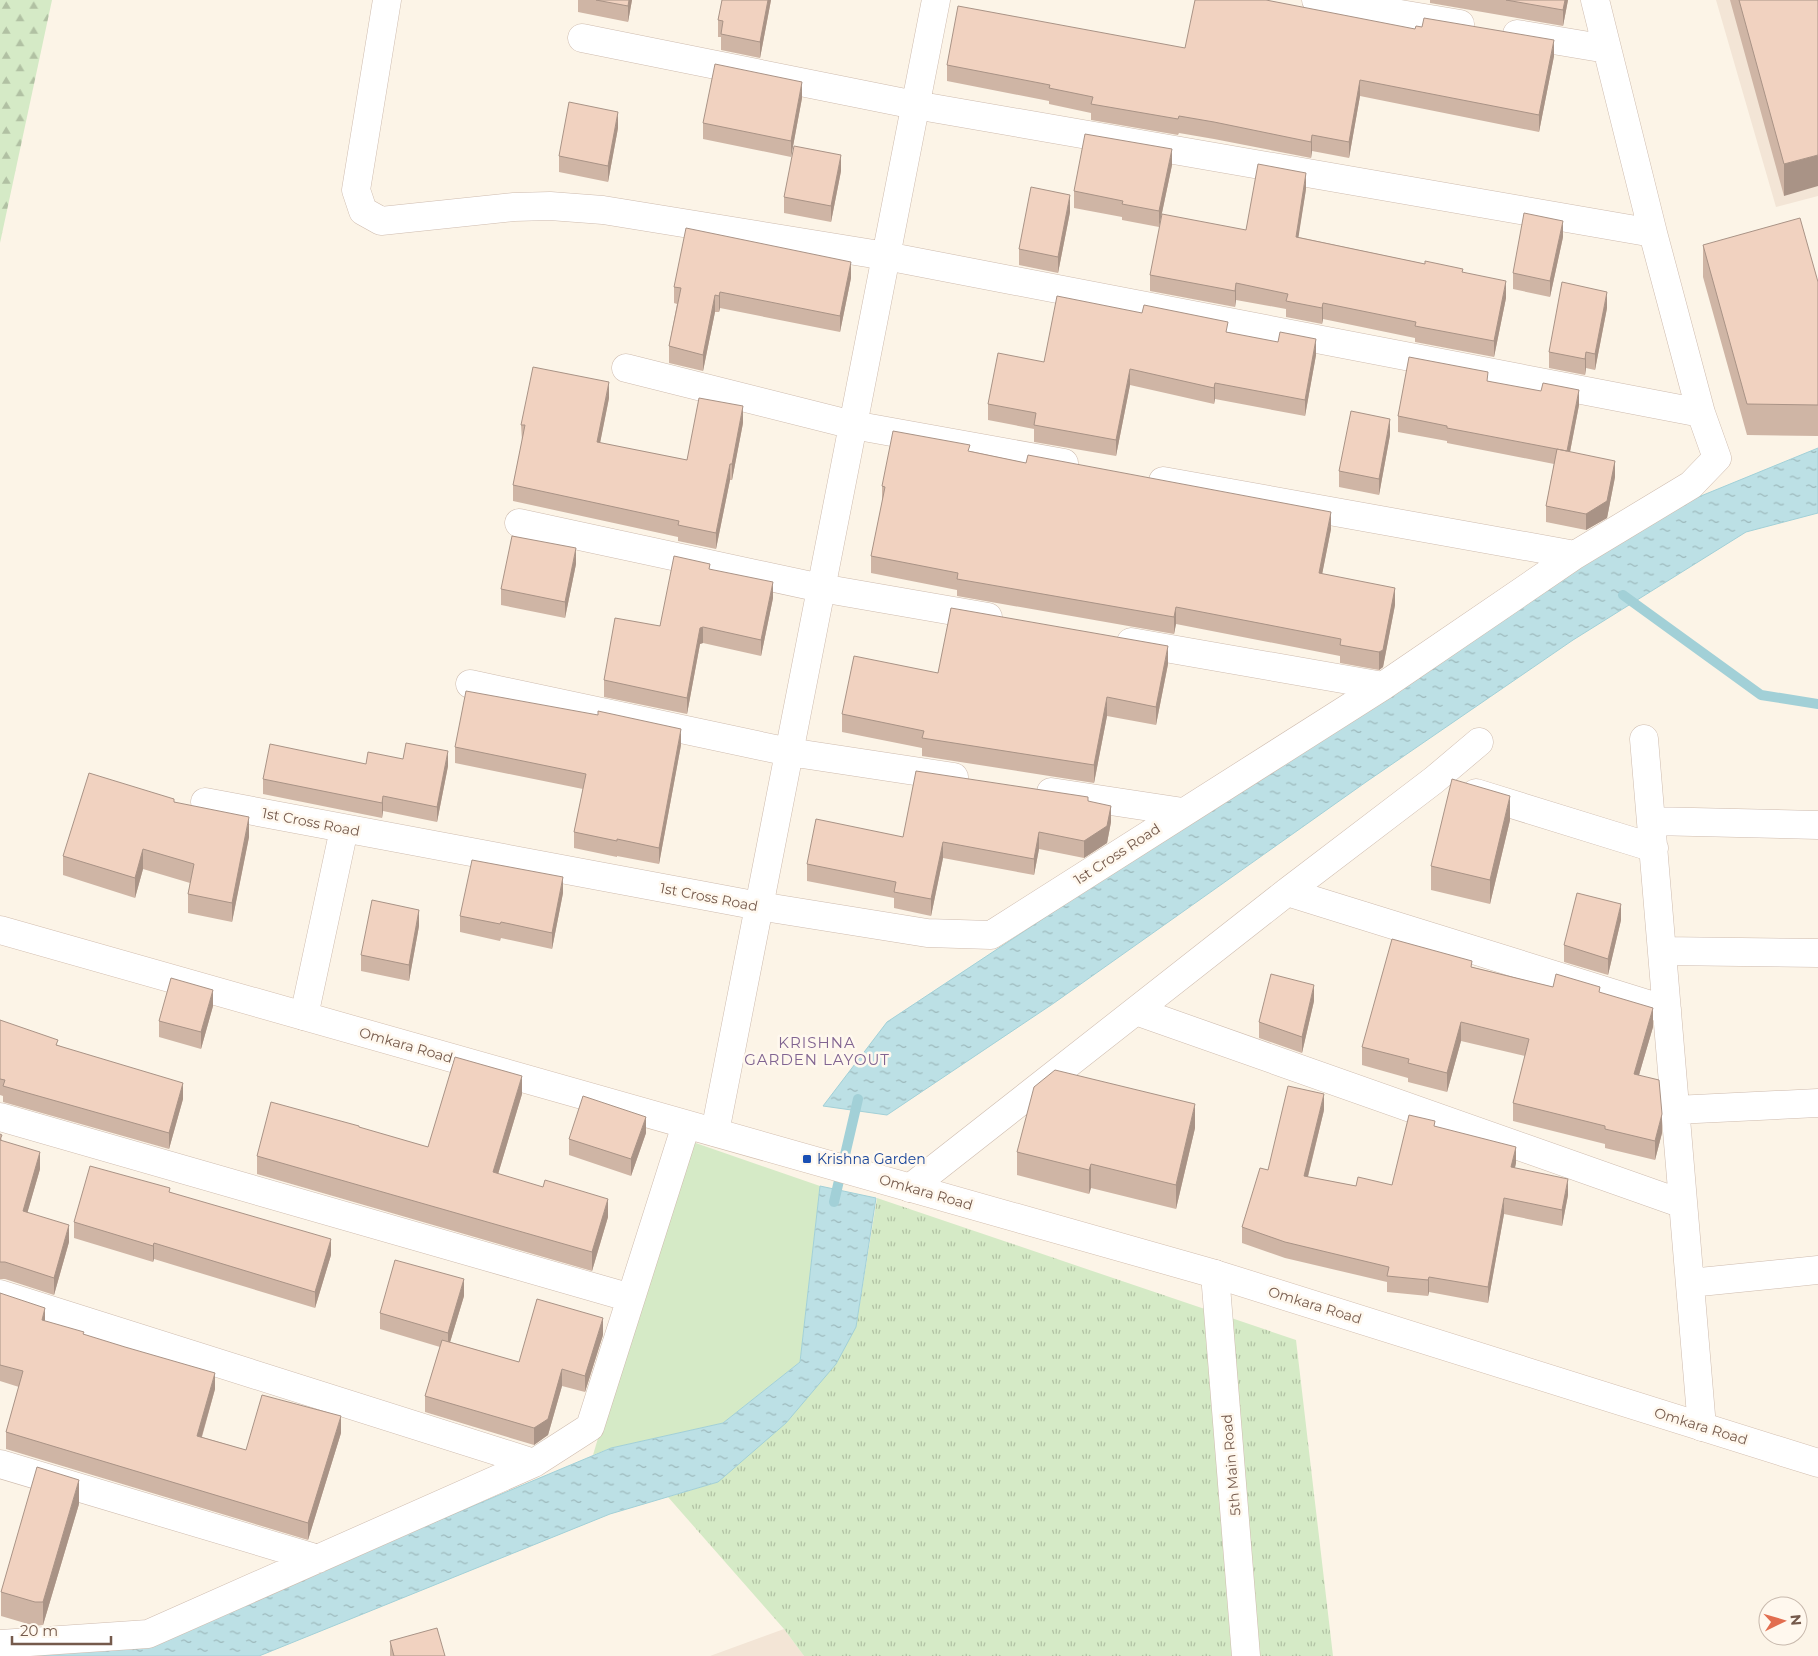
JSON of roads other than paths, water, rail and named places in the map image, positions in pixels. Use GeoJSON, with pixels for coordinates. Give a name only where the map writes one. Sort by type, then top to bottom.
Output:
{"type":"FeatureCollection","features":[{"type":"Feature","properties":{"kind":"street"},"geometry":{"type":"LineString","coordinates":[[387,0],[356,190],[363,212],[381,221],[514,207],[550,206],[603,210],[886,256],[1701,412],[1653,233],[1596,0]]}},
{"type":"Feature","properties":{"kind":"street"},"geometry":{"type":"LineString","coordinates":[[715,1132],[936,0]]}},
{"type":"Feature","properties":{"kind":"street"},"geometry":{"type":"LineString","coordinates":[[1316,0],[1607,49]]}},
{"type":"Feature","properties":{"kind":"street"},"geometry":{"type":"LineString","coordinates":[[582,38],[916,105],[1653,233]]}},
{"type":"Feature","properties":{"kind":"street"},"geometry":{"type":"LineString","coordinates":[[626,368],[853,425],[1087,467]]}},
{"type":"Feature","properties":{"kind":"street","name":"1st Cross Road"},"geometry":{"type":"LineString","coordinates":[[205,802],[759,906],[927,933],[991,935],[1383,686],[1575,555],[1690,484],[1716,458],[1701,412]]}},
{"type":"Feature","properties":{"kind":"street"},"geometry":{"type":"LineString","coordinates":[[1136,476],[1575,555]]}},
{"type":"Feature","properties":{"kind":"street"},"geometry":{"type":"LineString","coordinates":[[519,523],[822,588],[1015,622]]}},
{"type":"Feature","properties":{"kind":"street"},"geometry":{"type":"LineString","coordinates":[[1102,637],[1383,686]]}},
{"type":"Feature","properties":{"kind":"street"},"geometry":{"type":"LineString","coordinates":[[470,684],[790,752],[976,780]]}},
{"type":"Feature","properties":{"kind":"street"},"geometry":{"type":"LineString","coordinates":[[1644,739],[1702,1427]]}},
{"type":"Feature","properties":{"kind":"street"},"geometry":{"type":"LineString","coordinates":[[898,1184],[1136,1011],[1287,892],[1434,780],[1479,742]]}},
{"type":"Feature","properties":{"kind":"street"},"geometry":{"type":"LineString","coordinates":[[1434,780],[1652,834],[1818,825]]}},
{"type":"Feature","properties":{"kind":"street"},"geometry":{"type":"LineString","coordinates":[[1026,788],[1183,812]]}},
{"type":"Feature","properties":{"kind":"street"},"geometry":{"type":"LineString","coordinates":[[304,1016],[344,828]]}},
{"type":"Feature","properties":{"kind":"street"},"geometry":{"type":"LineString","coordinates":[[1287,892],[1667,1010]]}},
{"type":"Feature","properties":{"kind":"street","name":"Omkara Road"},"geometry":{"type":"LineString","coordinates":[[0,930],[1215,1274],[1818,1463]]}},
{"type":"Feature","properties":{"kind":"street"},"geometry":{"type":"LineString","coordinates":[[1662,951],[1818,953]]}},
{"type":"Feature","properties":{"kind":"street"},"geometry":{"type":"LineString","coordinates":[[1136,1011],[1683,1204]]}},
{"type":"Feature","properties":{"kind":"street"},"geometry":{"type":"LineString","coordinates":[[1676,1110],[1818,1103]]}},
{"type":"Feature","properties":{"kind":"street"},"geometry":{"type":"LineString","coordinates":[[0,1117],[631,1298]]}},
{"type":"Feature","properties":{"kind":"street"},"geometry":{"type":"LineString","coordinates":[[0,1644],[148,1634],[534,1463],[590,1427],[686,1125]]}},
{"type":"Feature","properties":{"kind":"street"},"geometry":{"type":"LineString","coordinates":[[1690,1283],[1818,1270]]}},
{"type":"Feature","properties":{"kind":"street","name":"5th Main Road"},"geometry":{"type":"LineString","coordinates":[[1215,1274],[1246,1656]]}},
{"type":"Feature","properties":{"kind":"street"},"geometry":{"type":"LineString","coordinates":[[0,1294],[534,1463]]}},
{"type":"Feature","properties":{"kind":"street"},"geometry":{"type":"LineString","coordinates":[[0,1464],[318,1559]]}},
{"type":"Feature","properties":{"kind":"water"},"geometry":{"type":"Polygon","coordinates":[[[1818,448],[1818,513],[1746,532],[1573,640],[1366,782],[1054,1003],[887,1115],[823,1106],[887,1022],[1652,516],[1818,448]]]}},
{"type":"Feature","properties":{"kind":"water"},"geometry":{"type":"Polygon","coordinates":[[[820,1186],[876,1198],[856,1327],[836,1364],[786,1423],[718,1482],[610,1514],[259,1656],[13,1656],[135,1648],[611,1448],[723,1423],[800,1362],[820,1186]]]}},
{"type":"Feature","properties":{"kind":"waterway"},"geometry":{"type":"LineString","coordinates":[[1623,595],[1761,695],[1818,704]]}},
{"type":"Feature","properties":{"kind":"waterway"},"geometry":{"type":"LineString","coordinates":[[834,1202],[858,1099]]}},
{"type":"Feature","properties":{"kind":"place","name":"Krishna Garden"},"geometry":{"type":"Point","coordinates":[807,1159]}},
{"type":"Feature","properties":{"kind":"district","name":"KRISHNA GARDEN LAYOUT"},"geometry":{"type":"Point","coordinates":[817,1052]}}]}
